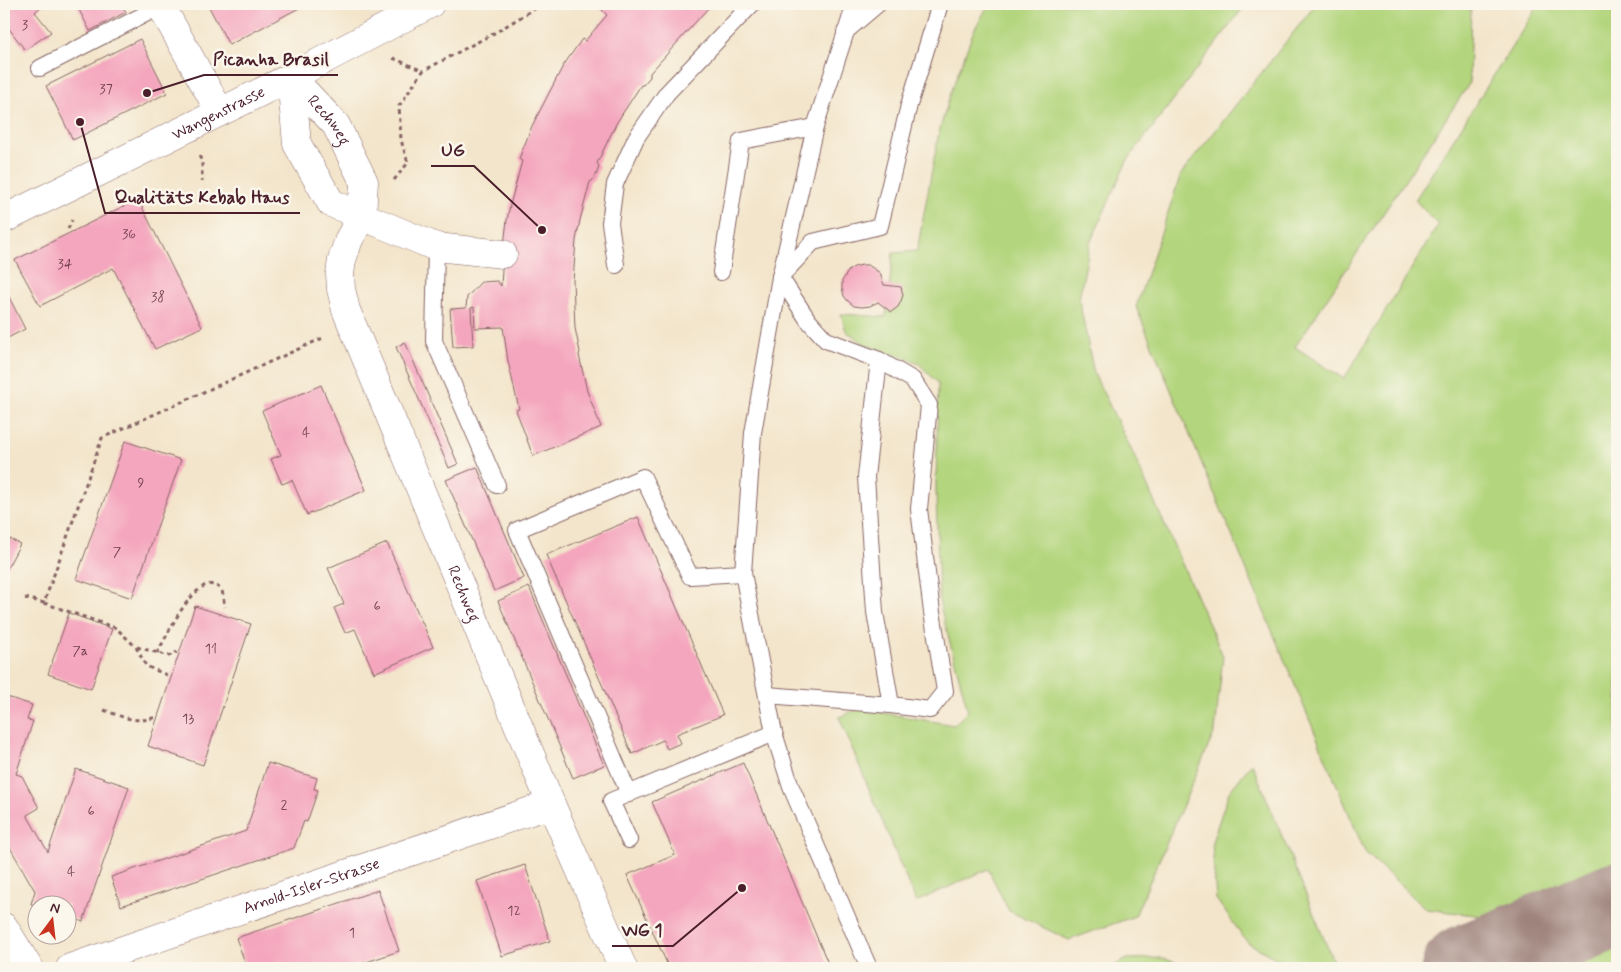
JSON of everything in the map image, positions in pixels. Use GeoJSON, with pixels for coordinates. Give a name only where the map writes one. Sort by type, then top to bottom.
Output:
{"type":"FeatureCollection","features":[{"type":"Feature","properties":{"kind":"street","name":"Wangenstrasse"},"geometry":{"type":"LineString","coordinates":[[5,214],[291,77],[430,4]]}},
{"type":"Feature","properties":{"kind":"street"},"geometry":{"type":"LineString","coordinates":[[161,5],[220,112]]}},
{"type":"Feature","properties":{"kind":"street","name":"Rechweg"},"geometry":{"type":"LineString","coordinates":[[291,77],[297,144],[331,203],[362,216]]}},
{"type":"Feature","properties":{"kind":"street","name":"Rechweg"},"geometry":{"type":"LineString","coordinates":[[291,77],[336,125],[364,182],[362,216],[344,249],[340,274],[343,298],[352,325],[551,804],[623,968]]}},
{"type":"Feature","properties":{"kind":"street"},"geometry":{"type":"LineString","coordinates":[[362,216],[436,246],[503,254]]}},
{"type":"Feature","properties":{"kind":"street","name":"Arnold-Isler-Strasse"},"geometry":{"type":"LineString","coordinates":[[70,968],[551,804]]}},
{"type":"Feature","properties":{"kind":"street"},"geometry":{"type":"LineString","coordinates":[[4,927],[29,968]]}},
{"type":"Feature","properties":{"kind":"lane"},"geometry":{"type":"LineString","coordinates":[[616,265],[610,223],[615,184],[636,138],[667,93],[752,4]]}},
{"type":"Feature","properties":{"kind":"lane"},"geometry":{"type":"LineString","coordinates":[[855,4],[815,127],[780,276],[753,433],[743,573],[774,733],[791,787],[869,968]]}},
{"type":"Feature","properties":{"kind":"lane"},"geometry":{"type":"LineString","coordinates":[[846,32],[878,4]]}},
{"type":"Feature","properties":{"kind":"lane"},"geometry":{"type":"LineString","coordinates":[[780,276],[813,242],[880,226],[909,105],[940,4]]}},
{"type":"Feature","properties":{"kind":"lane"},"geometry":{"type":"LineString","coordinates":[[40,68],[161,5]]}},
{"type":"Feature","properties":{"kind":"lane"},"geometry":{"type":"LineString","coordinates":[[721,272],[741,141],[815,127]]}},
{"type":"Feature","properties":{"kind":"lane"},"geometry":{"type":"LineString","coordinates":[[436,246],[434,341],[497,485]]}},
{"type":"Feature","properties":{"kind":"lane"},"geometry":{"type":"LineString","coordinates":[[767,694],[930,710],[946,690],[932,612],[920,508],[929,405],[913,380],[878,360],[826,340],[808,320],[780,276]]}},
{"type":"Feature","properties":{"kind":"lane"},"geometry":{"type":"LineString","coordinates":[[878,360],[866,477],[875,612],[891,705]]}},
{"type":"Feature","properties":{"kind":"lane"},"geometry":{"type":"LineString","coordinates":[[629,794],[517,530],[643,477],[690,576],[743,573]]}},
{"type":"Feature","properties":{"kind":"lane"},"geometry":{"type":"LineString","coordinates":[[629,840],[611,801],[774,733]]}},
{"type":"Feature","properties":{"kind":"path"},"geometry":{"type":"LineString","coordinates":[[408,163],[401,140],[399,106],[423,71],[498,31],[542,4]]}},
{"type":"Feature","properties":{"kind":"path"},"geometry":{"type":"LineString","coordinates":[[202,161],[202,181]]}},
{"type":"Feature","properties":{"kind":"path"},"geometry":{"type":"LineString","coordinates":[[44,603],[102,438],[352,325]]}},
{"type":"Feature","properties":{"kind":"path"},"geometry":{"type":"LineString","coordinates":[[157,653],[189,599],[198,589],[207,584],[215,585],[222,590],[225,607]]}},
{"type":"Feature","properties":{"kind":"path"},"geometry":{"type":"LineString","coordinates":[[25,598],[116,628],[136,646],[146,666],[169,676]]}},
{"type":"Feature","properties":{"kind":"path"},"geometry":{"type":"LineString","coordinates":[[136,646],[169,656],[177,652]]}},
{"type":"Feature","properties":{"kind":"path"},"geometry":{"type":"LineString","coordinates":[[104,710],[136,721],[156,717]]}},
{"type":"Feature","properties":{"kind":"green space"},"geometry":{"type":"Polygon","coordinates":[[[989,4],[1246,4],[1127,161],[1090,243],[1079,299],[1094,374],[1131,449],[1223,656],[1215,731],[1135,916],[1069,940],[1009,911],[988,869],[916,902],[839,717],[859,709],[954,725],[968,711],[939,601],[936,488],[938,383],[917,362],[868,346],[846,331],[841,314],[886,317],[893,253],[917,251],[939,132],[951,92],[974,30],[989,4]]]}},
{"type":"Feature","properties":{"kind":"green space"},"geometry":{"type":"Polygon","coordinates":[[[1316,4],[1471,4],[1469,84],[1295,347],[1344,379],[1438,225],[1415,200],[1539,4],[1617,4],[1617,870],[1507,919],[1426,909],[1365,852],[1136,307],[1181,174],[1316,4]]]}},
{"type":"Feature","properties":{"kind":"green space"},"geometry":{"type":"Polygon","coordinates":[[[1252,763],[1336,968],[1291,967],[1247,942],[1216,899],[1212,842],[1229,792],[1252,763]]]}},
{"type":"Feature","properties":{"kind":"green space"},"geometry":{"type":"Polygon","coordinates":[[[1617,926],[1617,968],[1542,968],[1547,956],[1617,926]]]}},
{"type":"Feature","properties":{"kind":"green space"},"geometry":{"type":"Polygon","coordinates":[[[1162,958],[1191,968],[1110,968],[1127,959],[1162,958]]]}},
{"type":"Feature","properties":{"kind":"building"},"geometry":{"type":"Polygon","coordinates":[[[4,4],[44,4],[35,12],[51,32],[25,50],[4,22],[4,4]]]}},
{"type":"Feature","properties":{"kind":"building"},"geometry":{"type":"Polygon","coordinates":[[[76,4],[121,4],[126,12],[90,31],[76,4]]]}},
{"type":"Feature","properties":{"kind":"building"},"geometry":{"type":"Polygon","coordinates":[[[297,4],[299,8],[229,45],[208,5],[297,4]]]}},
{"type":"Feature","properties":{"kind":"building"},"geometry":{"type":"Polygon","coordinates":[[[596,4],[716,4],[709,7],[650,73],[650,77],[641,85],[617,122],[597,163],[599,166],[597,173],[590,182],[576,240],[573,281],[575,328],[587,391],[601,427],[533,456],[516,410],[519,409],[508,361],[503,327],[475,328],[474,307],[471,308],[473,346],[453,347],[450,309],[466,308],[467,297],[481,282],[497,281],[501,286],[507,220],[522,161],[519,159],[532,126],[563,66],[582,39],[585,41],[607,15],[596,4]]]}},
{"type":"Feature","properties":{"kind":"building"},"geometry":{"type":"Polygon","coordinates":[[[140,39],[167,93],[73,140],[46,86],[140,39]]]}},
{"type":"Feature","properties":{"kind":"building"},"geometry":{"type":"Polygon","coordinates":[[[138,199],[202,327],[155,349],[113,268],[40,306],[15,260],[138,199]]]}},
{"type":"Feature","properties":{"kind":"building"},"geometry":{"type":"Polygon","coordinates":[[[862,265],[868,265],[880,273],[884,285],[901,287],[903,295],[898,307],[891,312],[878,302],[862,307],[854,306],[848,301],[844,296],[842,281],[849,270],[862,265]]]}},
{"type":"Feature","properties":{"kind":"building"},"geometry":{"type":"Polygon","coordinates":[[[4,287],[25,329],[4,340],[4,287]]]}},
{"type":"Feature","properties":{"kind":"building"},"geometry":{"type":"Polygon","coordinates":[[[405,342],[458,464],[449,468],[396,347],[405,342]]]}},
{"type":"Feature","properties":{"kind":"building"},"geometry":{"type":"Polygon","coordinates":[[[321,385],[366,490],[307,515],[292,480],[282,484],[271,459],[281,455],[262,411],[321,385]]]}},
{"type":"Feature","properties":{"kind":"building"},"geometry":{"type":"Polygon","coordinates":[[[125,441],[181,460],[132,598],[76,579],[125,441]]]}},
{"type":"Feature","properties":{"kind":"building"},"geometry":{"type":"Polygon","coordinates":[[[477,467],[524,578],[494,591],[446,480],[477,467]]]}},
{"type":"Feature","properties":{"kind":"building"},"geometry":{"type":"Polygon","coordinates":[[[638,517],[723,715],[677,734],[681,743],[667,749],[663,740],[632,754],[546,555],[638,517]]]}},
{"type":"Feature","properties":{"kind":"building"},"geometry":{"type":"Polygon","coordinates":[[[4,536],[20,544],[4,574],[4,536]]]}},
{"type":"Feature","properties":{"kind":"building"},"geometry":{"type":"Polygon","coordinates":[[[387,543],[433,647],[374,673],[355,629],[345,633],[334,608],[344,604],[328,568],[387,543]]]}},
{"type":"Feature","properties":{"kind":"building"},"geometry":{"type":"Polygon","coordinates":[[[529,587],[604,765],[573,778],[498,601],[529,587]]]}},
{"type":"Feature","properties":{"kind":"building"},"geometry":{"type":"Polygon","coordinates":[[[195,606],[251,624],[203,765],[148,746],[195,606]]]}},
{"type":"Feature","properties":{"kind":"building"},"geometry":{"type":"Polygon","coordinates":[[[69,613],[112,629],[91,689],[48,674],[69,613]]]}},
{"type":"Feature","properties":{"kind":"building"},"geometry":{"type":"Polygon","coordinates":[[[4,696],[32,705],[27,720],[33,721],[16,774],[22,776],[39,808],[27,815],[48,852],[76,769],[129,787],[83,922],[78,920],[78,894],[34,894],[35,891],[4,837],[4,696]]]}},
{"type":"Feature","properties":{"kind":"building"},"geometry":{"type":"Polygon","coordinates":[[[268,763],[317,778],[314,789],[318,790],[307,822],[304,821],[294,848],[121,906],[111,877],[246,831],[268,763]]]}},
{"type":"Feature","properties":{"kind":"building"},"geometry":{"type":"Polygon","coordinates":[[[743,763],[830,968],[669,968],[627,875],[675,855],[652,802],[743,763]]]}},
{"type":"Feature","properties":{"kind":"building"},"geometry":{"type":"Polygon","coordinates":[[[525,865],[550,941],[502,956],[477,881],[525,865]]]}},
{"type":"Feature","properties":{"kind":"building"},"geometry":{"type":"Polygon","coordinates":[[[378,890],[399,951],[349,968],[247,968],[236,938],[378,890]]]}},
{"type":"Feature","properties":{"kind":"building"},"geometry":{"type":"Polygon","coordinates":[[[192,962],[194,968],[173,968],[192,962]]]}},
{"type":"Feature","properties":{"kind":"taxiway"},"geometry":{"type":"LineString","coordinates":[[1464,968],[1617,904]]}},
{"type":"Feature","properties":{"kind":"place","name":"Picanha Brasil"},"geometry":{"type":"Point","coordinates":[147,93]}},
{"type":"Feature","properties":{"kind":"place","name":"Qualitäts Kebab Haus"},"geometry":{"type":"Point","coordinates":[80,122]}},
{"type":"Feature","properties":{"kind":"place","name":"UG"},"geometry":{"type":"Point","coordinates":[542,230]}},
{"type":"Feature","properties":{"kind":"place","name":"WG 1"},"geometry":{"type":"Point","coordinates":[742,888]}}]}
